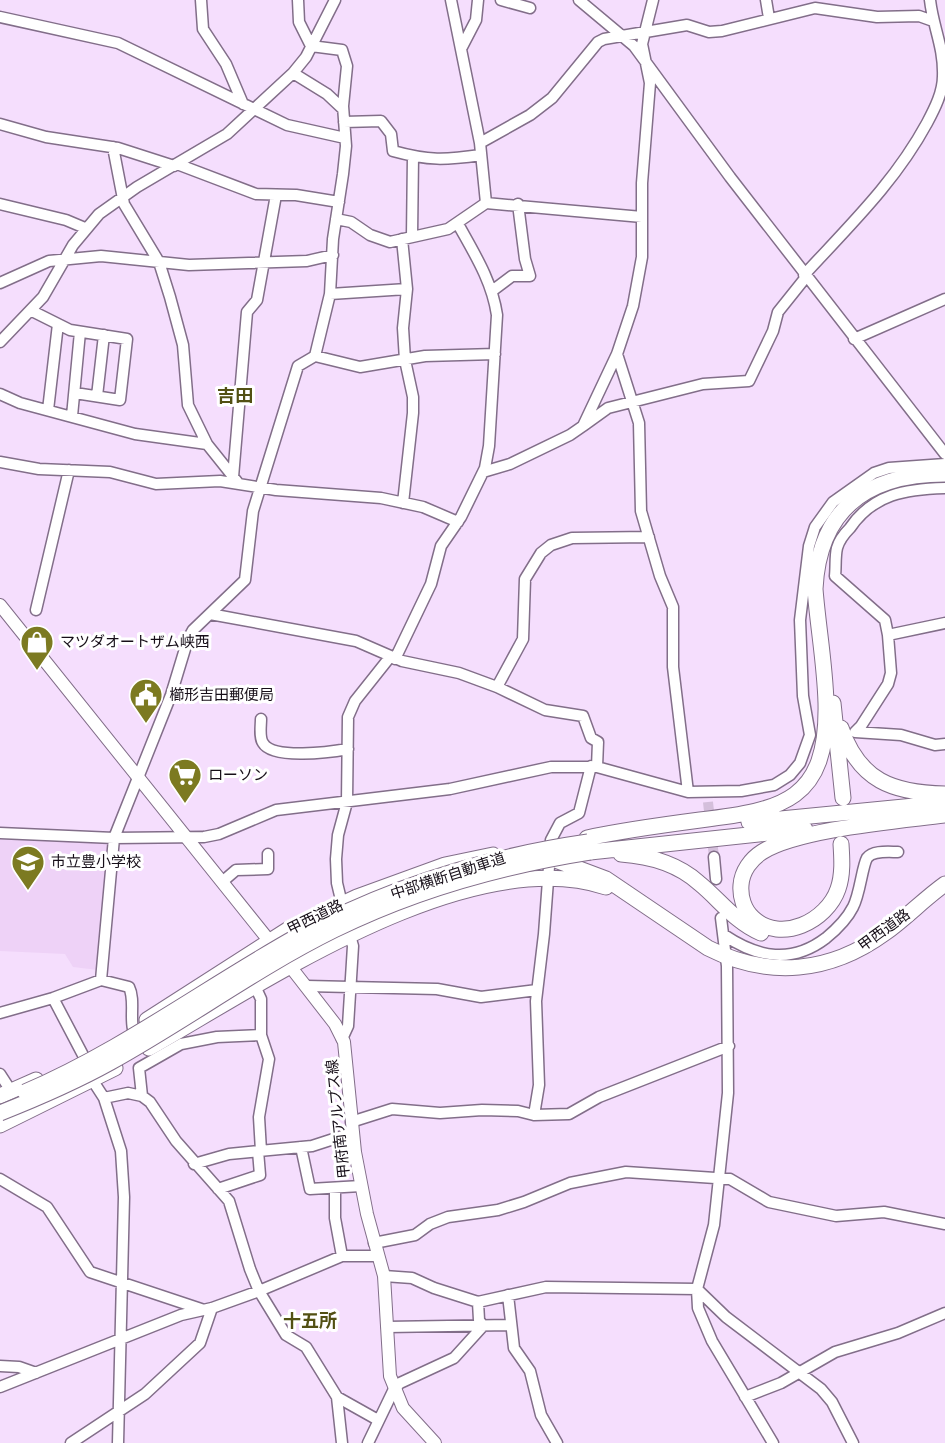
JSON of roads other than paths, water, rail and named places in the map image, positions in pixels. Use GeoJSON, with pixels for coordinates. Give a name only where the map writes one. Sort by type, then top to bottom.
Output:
{"type":"FeatureCollection","features":[{"type":"Feature","properties":{"kind":"highway"},"geometry":{"type":"LineString","coordinates":[[945,474],[904,477],[877,485],[856,497],[830,528],[819,555],[815,589],[830,703],[848,746],[869,774],[890,786],[904,790],[945,794]]}},
{"type":"Feature","properties":{"kind":"highway"},"geometry":{"type":"LineString","coordinates":[[839,798],[822,589],[825,556],[829,543],[844,518],[866,497],[907,482],[945,480]]}},
{"type":"Feature","properties":{"kind":"highway"},"geometry":{"type":"LineString","coordinates":[[543,854],[589,847],[750,814],[791,799],[809,782],[819,760],[830,703]]}},
{"type":"Feature","properties":{"kind":"highway","name":"中部横断自動車道"},"geometry":{"type":"LineString","coordinates":[[0,1113],[111,1062],[268,967],[333,931],[399,902],[447,885],[636,834],[945,802]]}},
{"type":"Feature","properties":{"kind":"highway"},"geometry":{"type":"LineString","coordinates":[[589,847],[665,862],[689,875],[748,926],[772,936],[786,936],[810,931],[832,915],[840,904],[848,877],[844,844],[838,890],[825,911],[816,919],[795,928],[762,924],[747,911],[741,893],[743,875],[753,859],[768,849],[833,831],[945,813]]}},
{"type":"Feature","properties":{"kind":"highway","name":"中部横断自動車道"},"geometry":{"type":"LineString","coordinates":[[589,847],[945,813]]}},
{"type":"Feature","properties":{"kind":"highway","name":"甲西道路"},"geometry":{"type":"LineString","coordinates":[[6,1093],[84,1057],[133,1029],[269,942],[342,904],[421,872],[464,859],[506,854],[543,854],[606,879],[726,957],[765,968],[784,969],[825,964],[865,946],[945,884]]}},
{"type":"Feature","properties":{"kind":"highway","name":"中部横断自動車道"},"geometry":{"type":"LineString","coordinates":[[0,1102],[105,1053],[266,954],[329,920],[429,879],[543,854]]}},
{"type":"Feature","properties":{"kind":"highway","name":"甲西道路"},"geometry":{"type":"LineString","coordinates":[[0,1125],[93,1081],[255,986],[350,936],[452,896],[503,882],[548,877],[593,883],[627,896],[652,910]]}},
{"type":"Feature","properties":{"kind":"main road","name":"甲府南アルプス線"},"geometry":{"type":"LineString","coordinates":[[1,608],[269,942],[307,986],[342,1038],[347,1059],[351,1128],[361,1186],[384,1276],[388,1358],[394,1389],[403,1408],[435,1443]]}},
{"type":"Feature","properties":{"kind":"street"},"geometry":{"type":"LineString","coordinates":[[201,0],[204,29],[226,64],[243,104]]}},
{"type":"Feature","properties":{"kind":"street"},"geometry":{"type":"LineString","coordinates":[[298,0],[299,22],[311,46]]}},
{"type":"Feature","properties":{"kind":"street"},"geometry":{"type":"LineString","coordinates":[[0,342],[32,311],[85,228],[121,196],[227,135],[293,73],[311,46],[335,0]]}},
{"type":"Feature","properties":{"kind":"street"},"geometry":{"type":"LineString","coordinates":[[451,0],[480,142],[486,203]]}},
{"type":"Feature","properties":{"kind":"street"},"geometry":{"type":"LineString","coordinates":[[462,47],[476,20],[478,0]]}},
{"type":"Feature","properties":{"kind":"street"},"geometry":{"type":"LineString","coordinates":[[501,0],[530,8]]}},
{"type":"Feature","properties":{"kind":"street"},"geometry":{"type":"LineString","coordinates":[[579,0],[634,46],[805,276],[945,454]]}},
{"type":"Feature","properties":{"kind":"street"},"geometry":{"type":"LineString","coordinates":[[583,426],[617,354],[640,277],[642,183],[650,83],[642,44],[653,0]]}},
{"type":"Feature","properties":{"kind":"street"},"geometry":{"type":"LineString","coordinates":[[766,0],[769,18]]}},
{"type":"Feature","properties":{"kind":"street"},"geometry":{"type":"LineString","coordinates":[[483,472],[510,464],[570,435],[608,408],[711,383],[749,381],[773,331],[778,312],[805,276],[891,181],[917,141],[937,103],[944,78],[943,38],[933,21],[930,0]]}},
{"type":"Feature","properties":{"kind":"street"},"geometry":{"type":"LineString","coordinates":[[480,142],[530,115],[552,98],[598,42],[621,34],[687,25],[709,32],[722,31],[801,10],[826,8],[877,17],[919,16],[933,21]]}},
{"type":"Feature","properties":{"kind":"street"},"geometry":{"type":"LineString","coordinates":[[0,17],[118,43],[287,125],[345,138]]}},
{"type":"Feature","properties":{"kind":"street"},"geometry":{"type":"LineString","coordinates":[[311,46],[342,50],[347,66],[343,109],[345,138],[330,294],[315,356]]}},
{"type":"Feature","properties":{"kind":"street"},"geometry":{"type":"LineString","coordinates":[[293,73],[327,94],[343,109]]}},
{"type":"Feature","properties":{"kind":"street"},"geometry":{"type":"LineString","coordinates":[[344,122],[381,121],[391,134],[393,151],[433,161],[482,156]]}},
{"type":"Feature","properties":{"kind":"street"},"geometry":{"type":"LineString","coordinates":[[0,124],[46,137],[113,147],[175,165],[256,194],[296,195],[339,202]]}},
{"type":"Feature","properties":{"kind":"street"},"geometry":{"type":"LineString","coordinates":[[113,147],[121,196],[159,262],[183,345],[188,405],[207,444],[236,480]]}},
{"type":"Feature","properties":{"kind":"street"},"geometry":{"type":"LineString","coordinates":[[403,502],[413,413],[413,397],[405,360],[403,328],[413,156]]}},
{"type":"Feature","properties":{"kind":"street"},"geometry":{"type":"LineString","coordinates":[[236,480],[247,312],[257,300],[276,195]]}},
{"type":"Feature","properties":{"kind":"street"},"geometry":{"type":"LineString","coordinates":[[336,219],[351,222],[383,242],[448,229],[486,203],[518,204],[642,217]]}},
{"type":"Feature","properties":{"kind":"street"},"geometry":{"type":"LineString","coordinates":[[0,204],[66,220],[85,228]]}},
{"type":"Feature","properties":{"kind":"street"},"geometry":{"type":"LineString","coordinates":[[492,291],[512,276],[530,276],[525,259],[518,204]]}},
{"type":"Feature","properties":{"kind":"street"},"geometry":{"type":"LineString","coordinates":[[342,904],[337,883],[336,859],[338,835],[347,802],[348,717],[351,708],[393,658],[431,584],[441,546],[458,522],[483,472],[489,446],[497,315],[492,291],[458,224]]}},
{"type":"Feature","properties":{"kind":"street"},"geometry":{"type":"LineString","coordinates":[[0,283],[50,261],[101,256],[189,265],[307,261],[333,255]]}},
{"type":"Feature","properties":{"kind":"street"},"geometry":{"type":"LineString","coordinates":[[330,294],[407,289]]}},
{"type":"Feature","properties":{"kind":"street"},"geometry":{"type":"LineString","coordinates":[[854,339],[945,299]]}},
{"type":"Feature","properties":{"kind":"street"},"geometry":{"type":"LineString","coordinates":[[32,311],[80,332],[127,339],[120,400],[75,393]]}},
{"type":"Feature","properties":{"kind":"street"},"geometry":{"type":"LineString","coordinates":[[48,410],[58,324]]}},
{"type":"Feature","properties":{"kind":"street"},"geometry":{"type":"LineString","coordinates":[[72,416],[80,332]]}},
{"type":"Feature","properties":{"kind":"street"},"geometry":{"type":"LineString","coordinates":[[97,396],[104,335]]}},
{"type":"Feature","properties":{"kind":"street"},"geometry":{"type":"LineString","coordinates":[[101,980],[114,838],[171,695],[188,639],[244,580],[253,511],[298,366],[315,356],[360,367],[405,360],[495,354]]}},
{"type":"Feature","properties":{"kind":"street"},"geometry":{"type":"LineString","coordinates":[[617,354],[635,403],[641,444],[639,497],[649,537],[673,607],[673,667],[688,792]]}},
{"type":"Feature","properties":{"kind":"street"},"geometry":{"type":"LineString","coordinates":[[0,394],[135,434],[207,444]]}},
{"type":"Feature","properties":{"kind":"street"},"geometry":{"type":"LineString","coordinates":[[0,462],[39,469],[110,472],[156,484],[236,480],[260,487],[361,496],[403,502],[440,512],[458,522]]}},
{"type":"Feature","properties":{"kind":"street"},"geometry":{"type":"LineString","coordinates":[[0,833],[187,839],[219,834],[276,810],[450,789],[551,767],[594,767],[708,797],[774,785],[790,775],[800,763],[814,736],[803,696],[800,620],[808,555],[815,527],[833,502],[874,473],[889,468],[945,464]]}},
{"type":"Feature","properties":{"kind":"street"},"geometry":{"type":"LineString","coordinates":[[36,610],[69,470]]}},
{"type":"Feature","properties":{"kind":"street"},"geometry":{"type":"LineString","coordinates":[[945,488],[901,491],[880,499],[856,518],[837,548],[835,576],[885,620],[888,635],[891,673],[888,684],[861,726],[853,733],[901,735],[935,745],[945,744]]}},
{"type":"Feature","properties":{"kind":"street"},"geometry":{"type":"LineString","coordinates":[[497,687],[523,639],[525,579],[541,553],[551,545],[572,538],[649,537]]}},
{"type":"Feature","properties":{"kind":"street"},"geometry":{"type":"LineString","coordinates":[[210,614],[340,637],[393,658],[459,673],[497,687],[545,710],[584,716],[591,738],[597,742],[594,767],[582,807],[574,817],[555,828],[543,854],[548,877],[537,990],[539,1085],[534,1115]]}},
{"type":"Feature","properties":{"kind":"street"},"geometry":{"type":"LineString","coordinates":[[888,635],[945,622]]}},
{"type":"Feature","properties":{"kind":"street"},"geometry":{"type":"LineString","coordinates":[[261,719],[261,741],[276,750],[307,754],[348,749]]}},
{"type":"Feature","properties":{"kind":"street"},"geometry":{"type":"LineString","coordinates":[[724,936],[743,947],[764,954],[789,956],[800,953],[834,932],[848,915],[862,883],[867,859],[872,854],[898,852]]}},
{"type":"Feature","properties":{"kind":"street"},"geometry":{"type":"LineString","coordinates":[[222,882],[236,870],[268,869],[268,854]]}},
{"type":"Feature","properties":{"kind":"street"},"geometry":{"type":"LineString","coordinates":[[714,857],[716,879]]}},
{"type":"Feature","properties":{"kind":"street"},"geometry":{"type":"LineString","coordinates":[[721,918],[726,957],[728,1093],[721,1178],[714,1225],[697,1289],[698,1308],[712,1341],[773,1443]]}},
{"type":"Feature","properties":{"kind":"street"},"geometry":{"type":"LineString","coordinates":[[342,1038],[348,1026],[353,946],[350,936]]}},
{"type":"Feature","properties":{"kind":"street"},"geometry":{"type":"LineString","coordinates":[[0,1013],[54,998],[101,980],[129,987],[131,991],[130,1017],[133,1029]]}},
{"type":"Feature","properties":{"kind":"street"},"geometry":{"type":"LineString","coordinates":[[218,1189],[260,1175],[259,1118],[269,1059],[261,1035],[261,999],[255,986]]}},
{"type":"Feature","properties":{"kind":"street"},"geometry":{"type":"LineString","coordinates":[[307,986],[437,989],[482,997],[537,990]]}},
{"type":"Feature","properties":{"kind":"street"},"geometry":{"type":"LineString","coordinates":[[54,998],[84,1057],[93,1081],[105,1098],[121,1151],[124,1197],[118,1443]]}},
{"type":"Feature","properties":{"kind":"street"},"geometry":{"type":"LineString","coordinates":[[142,1096],[140,1068],[180,1044],[217,1037],[261,1035]]}},
{"type":"Feature","properties":{"kind":"street"},"geometry":{"type":"LineString","coordinates":[[194,1164],[229,1154],[301,1147],[392,1109],[440,1113],[494,1110],[534,1115],[569,1114],[599,1097],[729,1046]]}},
{"type":"Feature","properties":{"kind":"street"},"geometry":{"type":"LineString","coordinates":[[0,1074],[6,1093]]}},
{"type":"Feature","properties":{"kind":"street"},"geometry":{"type":"LineString","coordinates":[[105,1098],[119,1093],[142,1096],[150,1102],[194,1164],[229,1201],[249,1269],[259,1291],[286,1335],[306,1347],[337,1396],[342,1443]]}},
{"type":"Feature","properties":{"kind":"street"},"geometry":{"type":"LineString","coordinates":[[301,1147],[310,1189],[361,1186]]}},
{"type":"Feature","properties":{"kind":"street"},"geometry":{"type":"LineString","coordinates":[[374,1243],[415,1235],[430,1224],[448,1217],[498,1210],[570,1182],[627,1172],[730,1179],[778,1205],[848,1217],[884,1212],[945,1224]]}},
{"type":"Feature","properties":{"kind":"street"},"geometry":{"type":"LineString","coordinates":[[0,1179],[47,1207],[90,1272],[101,1278],[208,1309]]}},
{"type":"Feature","properties":{"kind":"street"},"geometry":{"type":"LineString","coordinates":[[335,1189],[335,1218],[342,1256]]}},
{"type":"Feature","properties":{"kind":"street"},"geometry":{"type":"LineString","coordinates":[[0,1387],[182,1315],[208,1309],[259,1291],[342,1256],[378,1256]]}},
{"type":"Feature","properties":{"kind":"street"},"geometry":{"type":"LineString","coordinates":[[384,1276],[412,1278],[434,1288],[478,1302],[546,1287],[697,1289],[726,1317],[821,1389],[832,1402],[853,1443]]}},
{"type":"Feature","properties":{"kind":"street"},"geometry":{"type":"LineString","coordinates":[[508,1295],[514,1348],[530,1371],[541,1415],[556,1443]]}},
{"type":"Feature","properties":{"kind":"street"},"geometry":{"type":"LineString","coordinates":[[478,1302],[479,1320],[483,1326]]}},
{"type":"Feature","properties":{"kind":"street"},"geometry":{"type":"LineString","coordinates":[[71,1443],[119,1409],[145,1394],[200,1343],[208,1309]]}},
{"type":"Feature","properties":{"kind":"street"},"geometry":{"type":"LineString","coordinates":[[745,1396],[781,1383],[796,1372],[835,1352],[898,1333],[945,1313]]}},
{"type":"Feature","properties":{"kind":"street"},"geometry":{"type":"LineString","coordinates":[[387,1328],[436,1325],[510,1325]]}},
{"type":"Feature","properties":{"kind":"street"},"geometry":{"type":"LineString","coordinates":[[368,1443],[394,1389],[415,1374],[444,1365],[454,1358],[483,1326]]}},
{"type":"Feature","properties":{"kind":"street"},"geometry":{"type":"LineString","coordinates":[[0,1366],[19,1367],[36,1373]]}},
{"type":"Feature","properties":{"kind":"street"},"geometry":{"type":"LineString","coordinates":[[337,1396],[378,1420]]}},
{"type":"Feature","properties":{"kind":"tunnel"},"geometry":{"type":"LineString","coordinates":[[708,802],[714,857]]}},
{"type":"Feature","properties":{"kind":"place","name":"マツダオートザム峡西"},"geometry":{"type":"Point","coordinates":[37,671]}},
{"type":"Feature","properties":{"kind":"place","name":"櫛形吉田郵便局"},"geometry":{"type":"Point","coordinates":[146,724]}},
{"type":"Feature","properties":{"kind":"place","name":"ローソン"},"geometry":{"type":"Point","coordinates":[185,804]}},
{"type":"Feature","properties":{"kind":"place","name":"市立豊小学校"},"geometry":{"type":"Point","coordinates":[28,891]}},
{"type":"Feature","properties":{"kind":"district","name":"吉田"},"geometry":{"type":"Point","coordinates":[235,395]}},
{"type":"Feature","properties":{"kind":"district","name":"十五所"},"geometry":{"type":"Point","coordinates":[310,1320]}}]}
